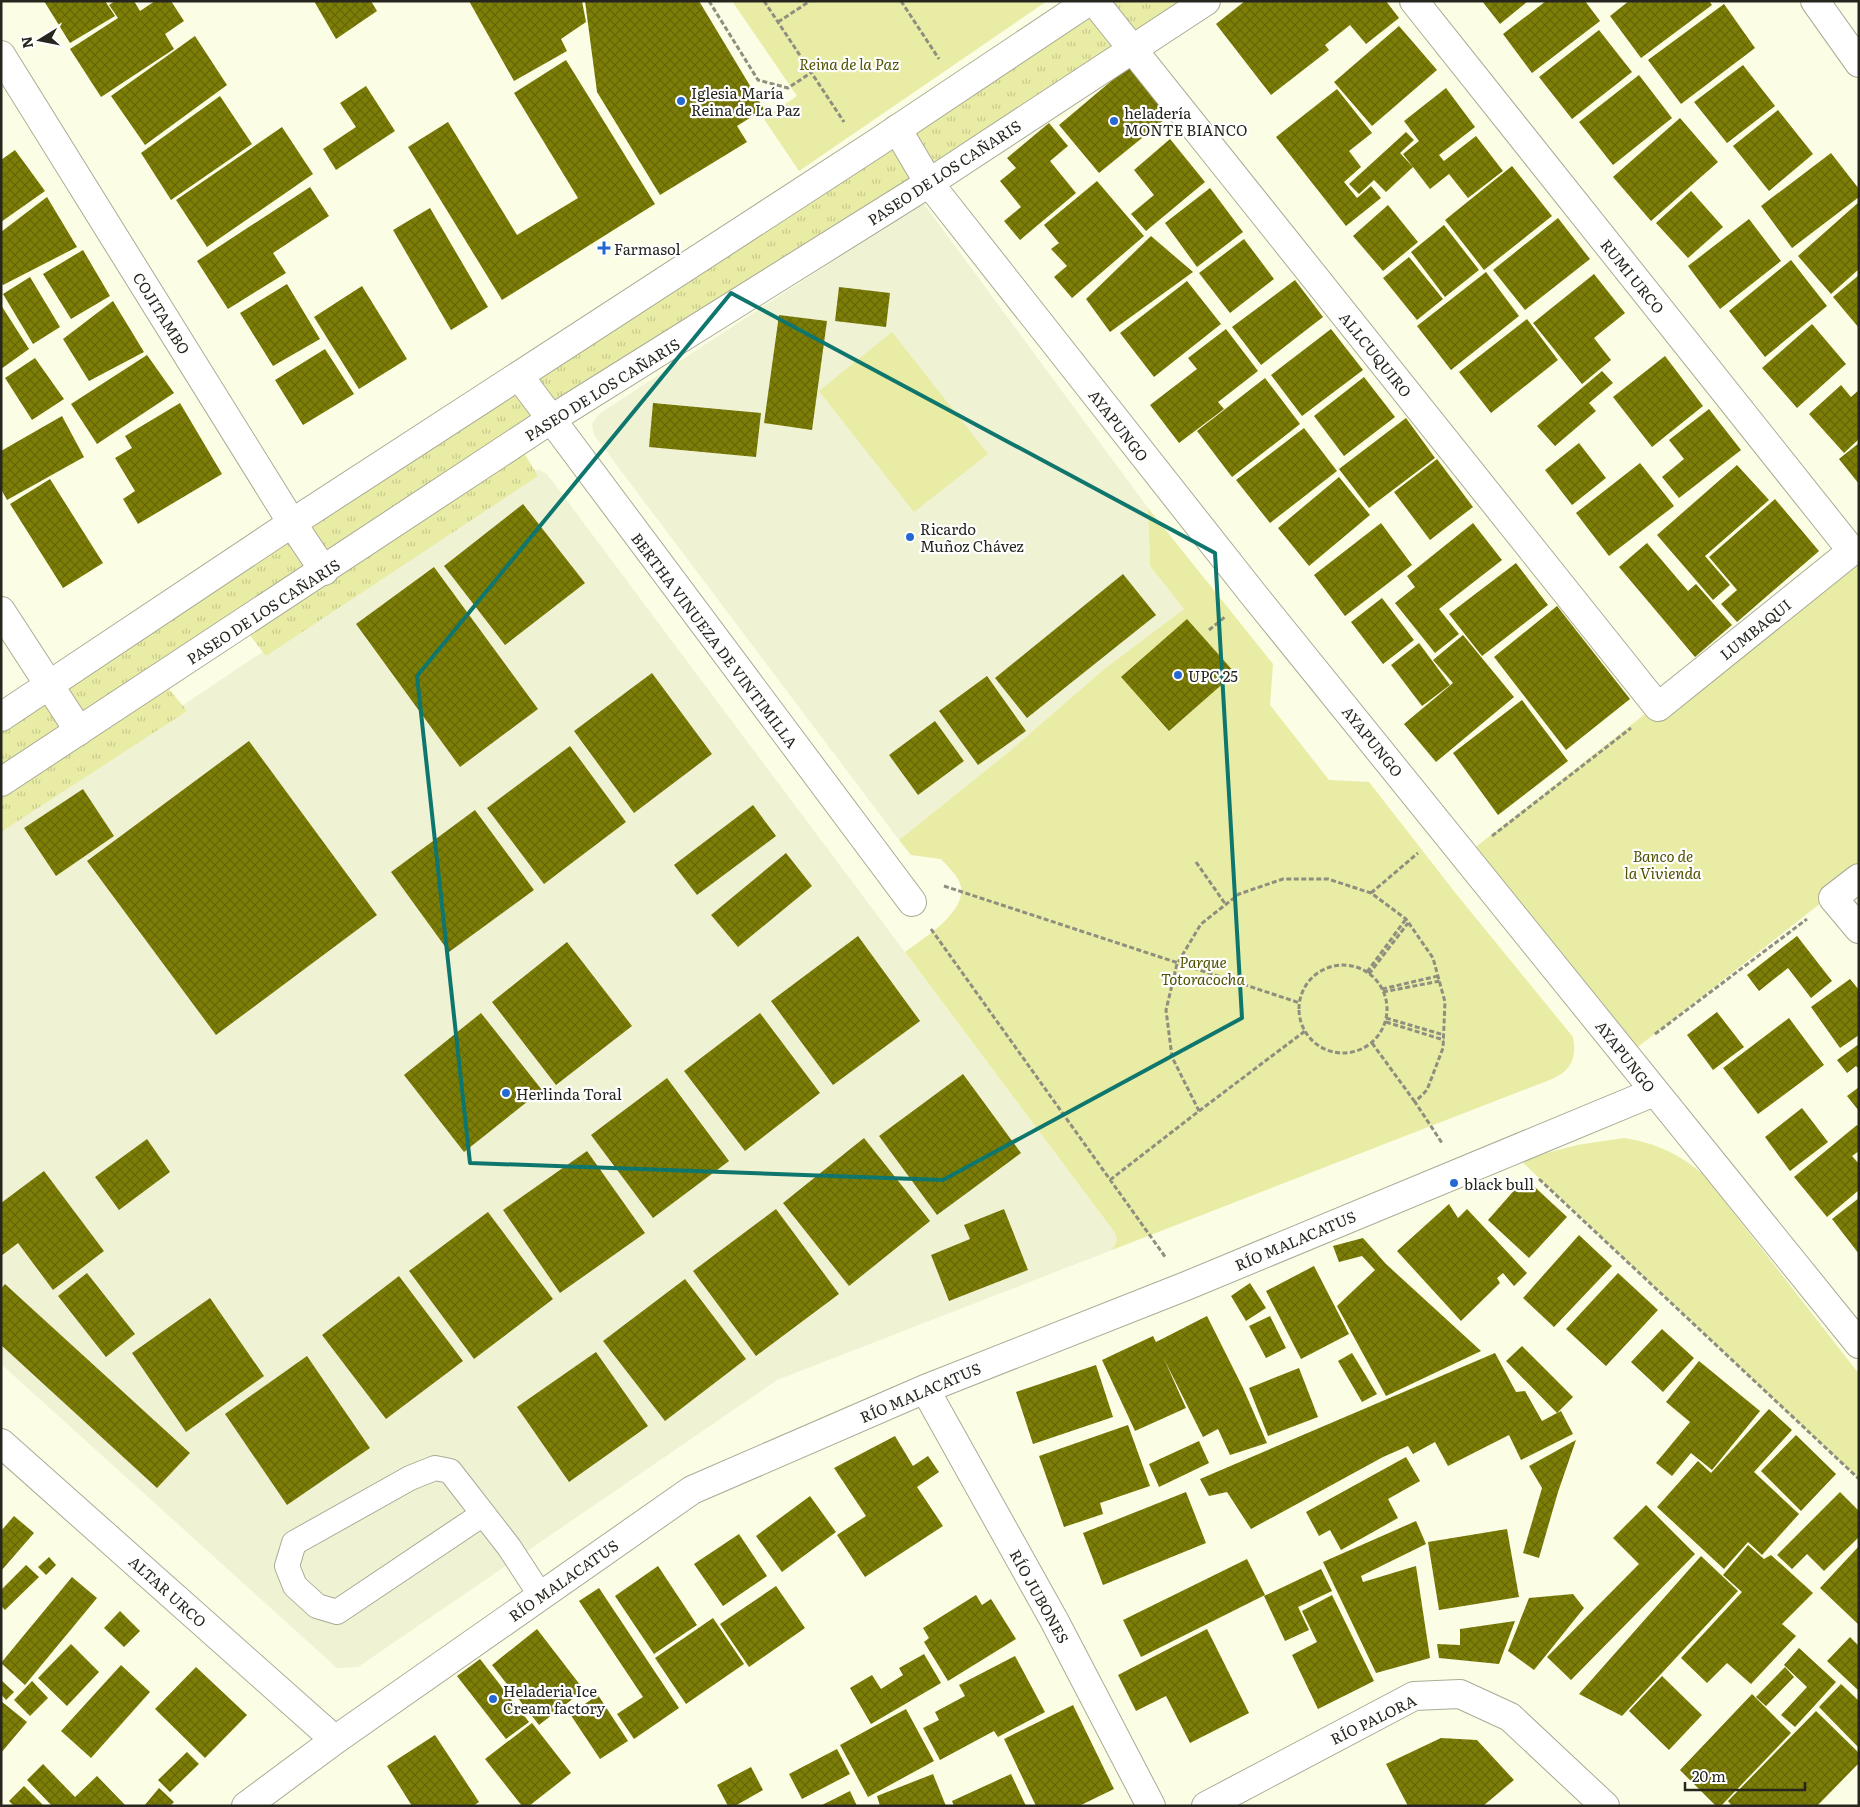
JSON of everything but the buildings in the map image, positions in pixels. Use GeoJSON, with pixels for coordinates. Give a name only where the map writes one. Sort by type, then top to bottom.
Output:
{"type":"FeatureCollection","features":[{"type":"Feature","properties":{"kind":"street"},"geometry":{"type":"LineString","coordinates":[[1,717],[256,549],[292,523],[864,151],[1089,1]]}},
{"type":"Feature","properties":{"kind":"street","name":"ALLCUQUIRO"},"geometry":{"type":"LineString","coordinates":[[1094,1],[1658,707]]}},
{"type":"Feature","properties":{"kind":"street","name":"PASEO DE LOS CAÑARIS"},"geometry":{"type":"LineString","coordinates":[[1,782],[324,571],[550,420],[929,183],[1206,1]]}},
{"type":"Feature","properties":{"kind":"street","name":"RUMI URCO"},"geometry":{"type":"LineString","coordinates":[[1414,1],[1852,552]]}},
{"type":"Feature","properties":{"kind":"street"},"geometry":{"type":"LineString","coordinates":[[1815,1],[1859,63]]}},
{"type":"Feature","properties":{"kind":"street","name":"COJITAMBO"},"geometry":{"type":"LineString","coordinates":[[1,55],[292,523],[324,571]]}},
{"type":"Feature","properties":{"kind":"street","name":"AYAPUNGO"},"geometry":{"type":"LineString","coordinates":[[897,129],[929,183],[1253,594],[1859,1344]]}},
{"type":"Feature","properties":{"kind":"street","name":"BERTHA VINUEZA DE VINTIMILLA"},"geometry":{"type":"LineString","coordinates":[[519,376],[550,420],[912,902]]}},
{"type":"Feature","properties":{"kind":"street","name":"LUMBAQUI"},"geometry":{"type":"LineString","coordinates":[[1658,707],[1852,552]]}},
{"type":"Feature","properties":{"kind":"street"},"geometry":{"type":"LineString","coordinates":[[1,611],[79,731]]}},
{"type":"Feature","properties":{"kind":"street"},"geometry":{"type":"LineString","coordinates":[[1859,878],[1834,898],[1859,929]]}},
{"type":"Feature","properties":{"kind":"street","name":"RÍO MALACATUS"},"geometry":{"type":"LineString","coordinates":[[246,1806],[335,1740],[692,1490],[925,1389],[1186,1286],[1654,1092]]}},
{"type":"Feature","properties":{"kind":"street","name":"RÍO JUBONES"},"geometry":{"type":"LineString","coordinates":[[925,1389],[1054,1620],[1151,1806]]}},
{"type":"Feature","properties":{"kind":"street","name":"ALTAR URCO"},"geometry":{"type":"LineString","coordinates":[[1,1443],[335,1740]]}},
{"type":"Feature","properties":{"kind":"street","name":"RÍO PALORA"},"geometry":{"type":"LineString","coordinates":[[1206,1806],[1414,1696],[1460,1694],[1510,1717],[1605,1806]]}},
{"type":"Feature","properties":{"kind":"lane"},"geometry":{"type":"LineString","coordinates":[[483,1514],[337,1612],[317,1606],[295,1586],[287,1566],[294,1543],[410,1478],[435,1468],[450,1471],[509,1547],[541,1596]]}},
{"type":"Feature","properties":{"kind":"path"},"geometry":{"type":"LineString","coordinates":[[709,1],[758,80],[788,88],[812,72]]}},
{"type":"Feature","properties":{"kind":"path"},"geometry":{"type":"LineString","coordinates":[[764,1],[864,151]]}},
{"type":"Feature","properties":{"kind":"path"},"geometry":{"type":"LineString","coordinates":[[778,22],[810,1]]}},
{"type":"Feature","properties":{"kind":"path"},"geometry":{"type":"LineString","coordinates":[[901,1],[934,51]]}},
{"type":"Feature","properties":{"kind":"path"},"geometry":{"type":"LineString","coordinates":[[1465,856],[1658,707]]}},
{"type":"Feature","properties":{"kind":"path"},"geometry":{"type":"LineString","coordinates":[[1371,893],[1422,850]]}},
{"type":"Feature","properties":{"kind":"path"},"geometry":{"type":"LineString","coordinates":[[1196,862],[1226,905]]}},
{"type":"Feature","properties":{"kind":"path"},"geometry":{"type":"LineString","coordinates":[[1199,1111],[1172,1057],[1166,1010],[1177,964],[1201,924],[1238,894],[1283,879],[1328,879],[1371,893],[1407,921],[1433,958],[1445,1002],[1444,1040],[1443,1048],[1427,1090],[1415,1102]]}},
{"type":"Feature","properties":{"kind":"path"},"geometry":{"type":"LineString","coordinates":[[942,886],[1300,1003]]}},
{"type":"Feature","properties":{"kind":"path"},"geometry":{"type":"LineString","coordinates":[[1626,1056],[1834,898]]}},
{"type":"Feature","properties":{"kind":"path"},"geometry":{"type":"LineString","coordinates":[[912,902],[1186,1286]]}},
{"type":"Feature","properties":{"kind":"path"},"geometry":{"type":"LineString","coordinates":[[1368,973],[1407,921]]}},
{"type":"Feature","properties":{"kind":"path"},"geometry":{"type":"LineString","coordinates":[[1338,965],[1353,966],[1368,973],[1377,981],[1382,990],[1387,1008],[1386,1020],[1379,1035],[1372,1043],[1355,1052],[1341,1054],[1327,1050],[1314,1042],[1305,1031],[1300,1018],[1300,1003],[1304,989],[1312,977],[1324,969],[1338,965]]}},
{"type":"Feature","properties":{"kind":"path"},"geometry":{"type":"LineString","coordinates":[[1382,990],[1438,976]]}},
{"type":"Feature","properties":{"kind":"path"},"geometry":{"type":"LineString","coordinates":[[1382,990],[1440,981]]}},
{"type":"Feature","properties":{"kind":"path"},"geometry":{"type":"LineString","coordinates":[[1386,1020],[1444,1035]]}},
{"type":"Feature","properties":{"kind":"path"},"geometry":{"type":"LineString","coordinates":[[1386,1020],[1444,1040]]}},
{"type":"Feature","properties":{"kind":"path"},"geometry":{"type":"LineString","coordinates":[[1110,1180],[1305,1031]]}},
{"type":"Feature","properties":{"kind":"path"},"geometry":{"type":"LineString","coordinates":[[1372,1043],[1415,1102],[1460,1171]]}},
{"type":"Feature","properties":{"kind":"path"},"geometry":{"type":"LineString","coordinates":[[1509,1151],[1859,1479]]}},
{"type":"Feature","properties":{"kind":"highlighted area"},"geometry":{"type":"Polygon","coordinates":[[[731,293],[1215,553],[1242,1018],[943,1180],[470,1163],[417,676],[731,293]]]}},
{"type":"Feature","properties":{"kind":"shaded area","name":"Ricardo Muñoz Chávez"},"geometry":{"type":"Polygon","coordinates":[[[924,204],[1148,508],[1150,566],[1184,609],[1103,670],[1010,751],[899,840],[594,435],[592,424],[599,414],[918,205],[924,204]]]}},
{"type":"Feature","properties":{"kind":"shaded area","name":"Herlinda Toral"},"geometry":{"type":"Polygon","coordinates":[[[539,470],[547,474],[1115,1233],[1117,1240],[1112,1250],[777,1380],[358,1667],[337,1668],[1,1364],[1,827],[533,471],[539,470]]]}},
{"type":"Feature","properties":{"kind":"green space","name":"Reina de la Paz"},"geometry":{"type":"Polygon","coordinates":[[[732,1],[1047,1],[799,171],[764,119],[797,96],[732,1]]]}},
{"type":"Feature","properties":{"kind":"green space"},"geometry":{"type":"Polygon","coordinates":[[[1103,1],[1194,1],[1133,41],[1103,1]]]}},
{"type":"Feature","properties":{"kind":"green space"},"geometry":{"type":"Polygon","coordinates":[[[1090,7],[1124,48],[933,174],[906,132],[1090,7]]]}},
{"type":"Feature","properties":{"kind":"green space"},"geometry":{"type":"Polygon","coordinates":[[[895,138],[923,180],[552,411],[527,376],[895,138]]]}},
{"type":"Feature","properties":{"kind":"green space"},"geometry":{"type":"Polygon","coordinates":[[[892,332],[988,454],[914,512],[819,391],[892,332]]]}},
{"type":"Feature","properties":{"kind":"green space"},"geometry":{"type":"Polygon","coordinates":[[[520,385],[543,418],[326,563],[301,523],[520,385]]]}},
{"type":"Feature","properties":{"kind":"green space"},"geometry":{"type":"Polygon","coordinates":[[[521,448],[538,476],[266,656],[246,630],[521,448]]]}},
{"type":"Feature","properties":{"kind":"green space","name":"Parque Totoracocha"},"geometry":{"type":"Polygon","coordinates":[[[1148,508],[1273,664],[1270,705],[1329,780],[1369,782],[1457,895],[1573,1037],[1574,1051],[1568,1068],[1559,1076],[1112,1250],[1117,1240],[1115,1233],[905,952],[950,916],[960,897],[961,887],[956,875],[941,859],[911,855],[899,840],[1010,751],[1103,670],[1184,609],[1150,566],[1148,508]]]}},
{"type":"Feature","properties":{"kind":"green space"},"geometry":{"type":"Polygon","coordinates":[[[290,532],[315,570],[81,722],[58,686],[290,532]]]}},
{"type":"Feature","properties":{"kind":"green space","name":"Banco de la Vivienda"},"geometry":{"type":"Polygon","coordinates":[[[1859,546],[1859,873],[1634,1050],[1472,850],[1859,546]]]}},
{"type":"Feature","properties":{"kind":"green space"},"geometry":{"type":"Polygon","coordinates":[[[164,683],[187,711],[1,832],[1,790],[164,683]]]}},
{"type":"Feature","properties":{"kind":"green space"},"geometry":{"type":"Polygon","coordinates":[[[47,694],[71,730],[1,776],[1,724],[47,694]]]}},
{"type":"Feature","properties":{"kind":"green space"},"geometry":{"type":"Polygon","coordinates":[[[1624,1138],[1657,1146],[1686,1161],[1705,1176],[1859,1374],[1859,1479],[1520,1160],[1577,1145],[1624,1138]]]}},
{"type":"Feature","properties":{"kind":"place","name":"Iglesia María Reina de La Paz"},"geometry":{"type":"Point","coordinates":[681,101]}},
{"type":"Feature","properties":{"kind":"place","name":"heladería MONTE BIANCO"},"geometry":{"type":"Point","coordinates":[1114,121]}},
{"type":"Feature","properties":{"kind":"place","name":"Farmasol"},"geometry":{"type":"Point","coordinates":[604,248]}},
{"type":"Feature","properties":{"kind":"place","name":"Ricardo Muñoz Chávez"},"geometry":{"type":"Point","coordinates":[910,537]}},
{"type":"Feature","properties":{"kind":"place","name":"UPC 25"},"geometry":{"type":"Point","coordinates":[1178,675]}},
{"type":"Feature","properties":{"kind":"place","name":"Herlinda Toral"},"geometry":{"type":"Point","coordinates":[506,1093]}},
{"type":"Feature","properties":{"kind":"place","name":"black bull"},"geometry":{"type":"Point","coordinates":[1454,1183]}},
{"type":"Feature","properties":{"kind":"place","name":"Heladeria Ice Cream factory"},"geometry":{"type":"Point","coordinates":[493,1699]}}]}
